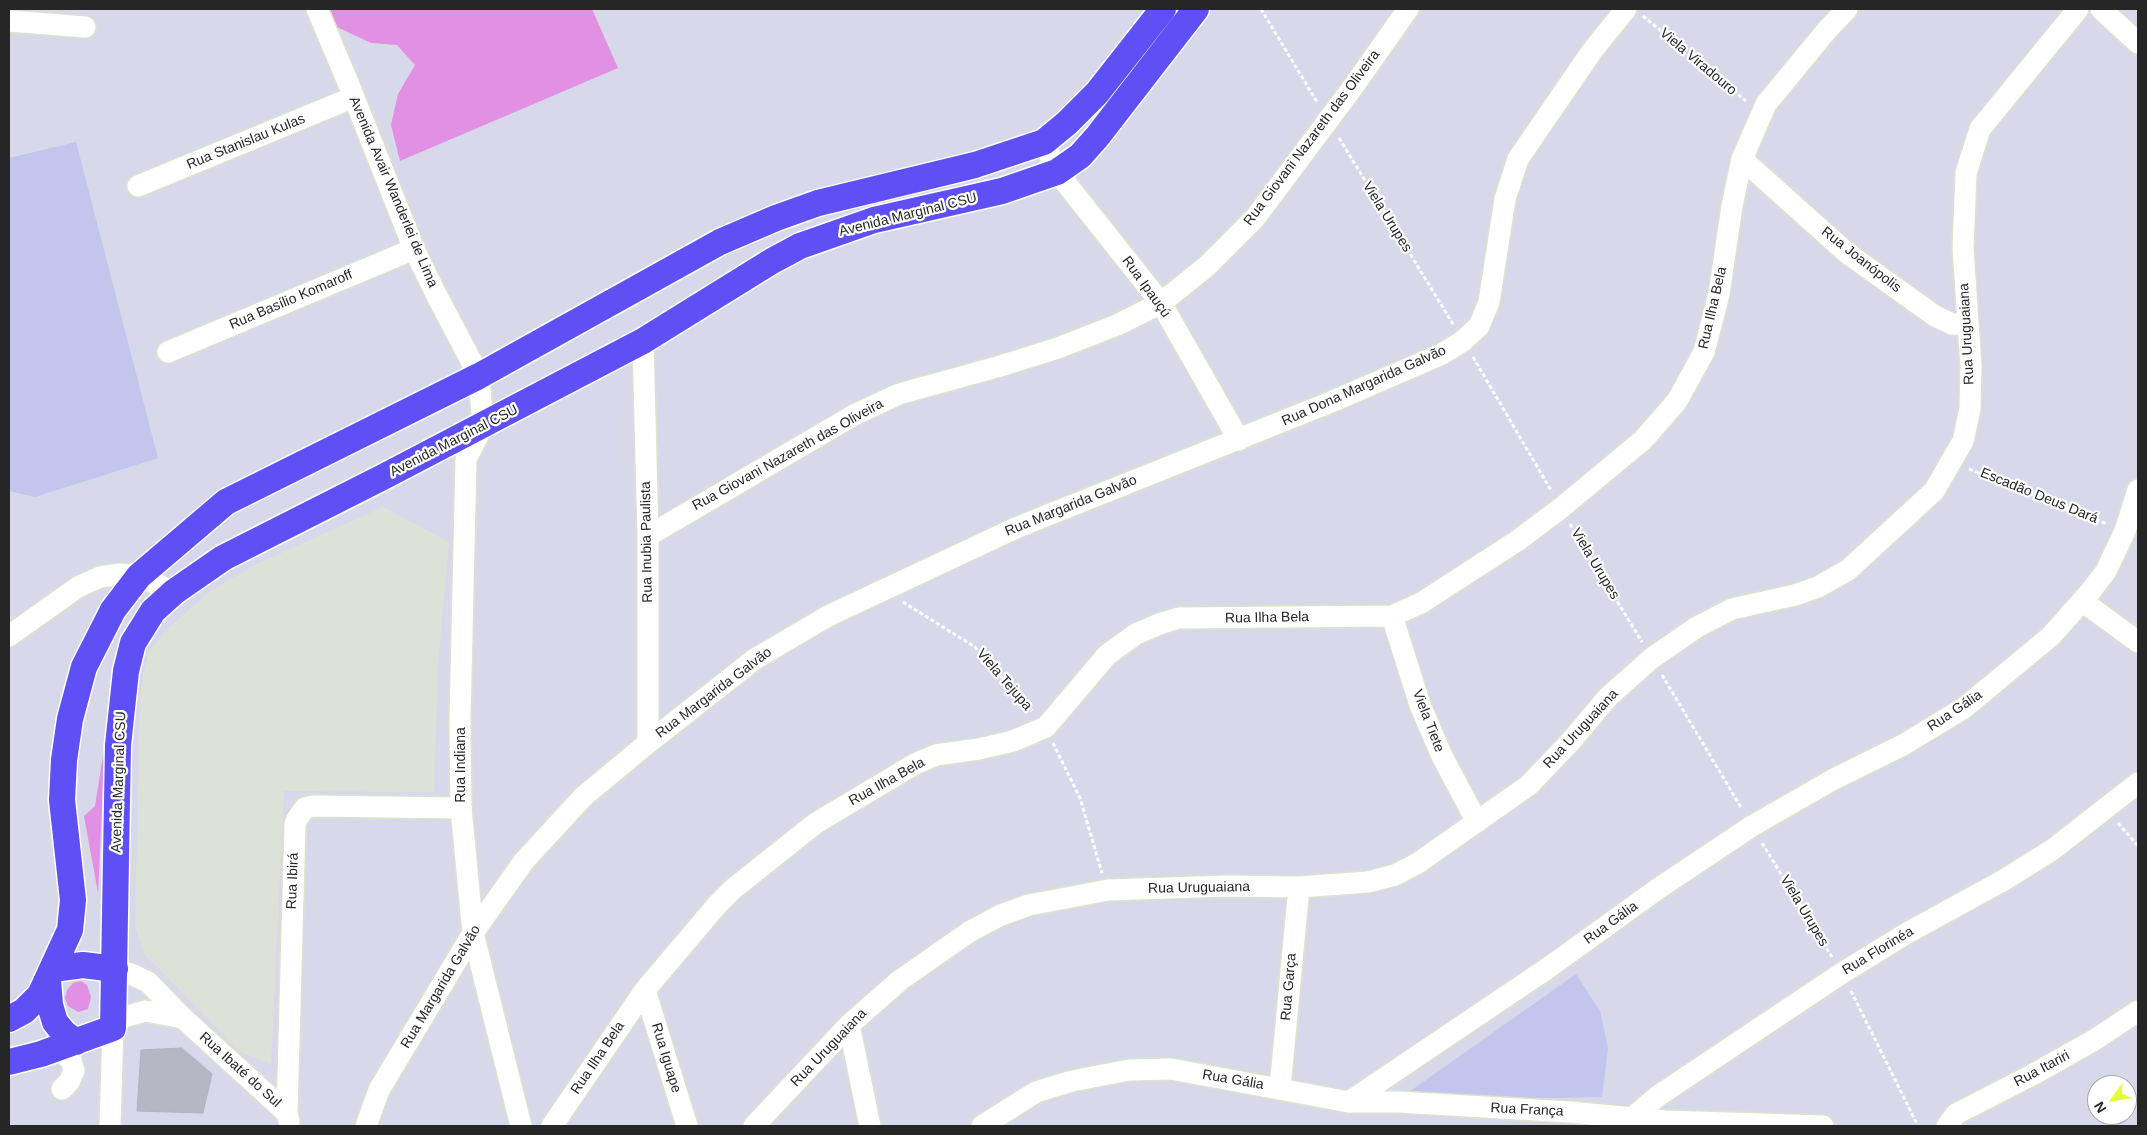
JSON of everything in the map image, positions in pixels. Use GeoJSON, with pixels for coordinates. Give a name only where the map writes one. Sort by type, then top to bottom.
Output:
{"type":"FeatureCollection","features":[{"type":"Feature","properties":{"kind":"main road","name":"Avenida Marginal CSU"},"geometry":{"type":"LineString","coordinates":[[113,1024],[118,745],[126,671],[133,643],[153,611],[174,592],[223,558],[481,401],[720,242],[776,218],[844,196],[975,165],[1044,142],[1068,123],[1097,93],[1164,9]]}},
{"type":"Feature","properties":{"kind":"main road","name":"Avenida Marginal CSU"},"geometry":{"type":"LineString","coordinates":[[9,1019],[24,1011],[40,995],[70,930],[73,900],[62,800],[64,760],[70,719],[84,667],[112,610],[139,576],[226,502],[481,401],[643,341],[772,260],[800,246],[874,220],[1002,191],[1057,172],[1080,156],[1196,9]]}},
{"type":"Feature","properties":{"kind":"main road"},"geometry":{"type":"LineString","coordinates":[[76,1042],[64,1033],[55,1022],[50,1005],[50,975],[83,965],[115,969]]}},
{"type":"Feature","properties":{"kind":"main road"},"geometry":{"type":"LineString","coordinates":[[9,1062],[76,1042],[113,1024]]}},
{"type":"Feature","properties":{"kind":"street","name":"Avenida Avair Wanderlei de Lima"},"geometry":{"type":"LineString","coordinates":[[317,9],[414,249],[436,294],[481,401]]}},
{"type":"Feature","properties":{"kind":"street","name":"Rua Giovani Nazareth das Oliveira"},"geometry":{"type":"LineString","coordinates":[[648,536],[854,415],[899,394],[1058,348],[1117,325],[1161,303],[1207,266],[1255,218],[1408,9]]}},
{"type":"Feature","properties":{"kind":"street","name":"Rua Ilha Bela"},"geometry":{"type":"LineString","coordinates":[[552,1126],[645,990],[717,905],[733,889],[816,823],[915,764],[936,756],[1013,741],[1046,727],[1107,655],[1136,634],[1162,622],[1179,618],[1239,619],[1392,616],[1421,603],[1517,541],[1561,508],[1642,440],[1677,401],[1704,352],[1719,294],[1732,206],[1742,159],[1766,104],[1827,30],[1847,9]]}},
{"type":"Feature","properties":{"kind":"street","name":"Rua Uruguaiana"},"geometry":{"type":"LineString","coordinates":[[754,1126],[849,1025],[899,981],[969,932],[1001,915],[1029,905],[1108,890],[1228,886],[1299,887],[1368,882],[1395,875],[1418,864],[1529,785],[1571,741],[1608,697],[1652,658],[1697,627],[1732,609],[1795,595],[1818,586],[1848,570],[1934,491],[1963,441],[1970,409],[1971,366],[1963,249],[1966,173],[1980,129],[2078,9]]}},
{"type":"Feature","properties":{"kind":"street"},"geometry":{"type":"LineString","coordinates":[[2101,9],[2138,43]]}},
{"type":"Feature","properties":{"kind":"street","name":"Rua Dona Margarida Galvão"},"geometry":{"type":"LineString","coordinates":[[1274,426],[1442,354],[1463,341],[1479,326],[1489,302],[1505,199],[1518,159],[1592,51],[1634,12]]}},
{"type":"Feature","properties":{"kind":"street"},"geometry":{"type":"LineString","coordinates":[[9,21],[85,27]]}},
{"type":"Feature","properties":{"kind":"street","name":"Rua Stanislau Kulas"},"geometry":{"type":"LineString","coordinates":[[138,186],[354,97]]}},
{"type":"Feature","properties":{"kind":"street","name":"Rua Ipauçú"},"geometry":{"type":"LineString","coordinates":[[1044,142],[1057,172],[1161,303],[1239,440]]}},
{"type":"Feature","properties":{"kind":"street","name":"Rua Joanópolis"},"geometry":{"type":"LineString","coordinates":[[1742,159],[1847,253],[1935,316],[1952,324],[1967,325]]}},
{"type":"Feature","properties":{"kind":"street","name":"Rua Basílio Komaroff"},"geometry":{"type":"LineString","coordinates":[[168,352],[414,249]]}},
{"type":"Feature","properties":{"kind":"street","name":"Rua Inubia Paulista"},"geometry":{"type":"LineString","coordinates":[[643,341],[648,536],[648,743]]}},
{"type":"Feature","properties":{"kind":"street","name":"Rua Indiana"},"geometry":{"type":"LineString","coordinates":[[481,401],[466,459],[460,720],[461,808],[473,933],[521,1126]]}},
{"type":"Feature","properties":{"kind":"street","name":"Rua Margarida Galvão"},"geometry":{"type":"LineString","coordinates":[[366,1126],[379,1090],[473,933],[524,861],[584,796],[755,659],[828,616],[1018,526],[1274,426]]}},
{"type":"Feature","properties":{"kind":"street","name":"Rua Gália"},"geometry":{"type":"LineString","coordinates":[[982,1126],[1036,1092],[1072,1081],[1129,1070],[1171,1069],[1349,1102],[1548,968],[1659,888],[1752,826],[1834,780],[1903,745],[1964,708],[2051,636],[2106,571],[2125,531],[2138,490]]}},
{"type":"Feature","properties":{"kind":"street"},"geometry":{"type":"LineString","coordinates":[[9,636],[78,587],[100,577],[120,574],[139,576],[174,592]]}},
{"type":"Feature","properties":{"kind":"street"},"geometry":{"type":"LineString","coordinates":[[2082,601],[2138,642]]}},
{"type":"Feature","properties":{"kind":"street","name":"Viela Tiete"},"geometry":{"type":"LineString","coordinates":[[1392,616],[1420,706],[1442,756],[1477,822]]}},
{"type":"Feature","properties":{"kind":"street","name":"Rua Florinéa"},"geometry":{"type":"LineString","coordinates":[[1626,1122],[1658,1096],[1842,973],[1909,932],[2004,880],[2052,850],[2138,783]]}},
{"type":"Feature","properties":{"kind":"street","name":"Rua Ibirá"},"geometry":{"type":"LineString","coordinates":[[289,1120],[294,834],[297,819],[305,808],[313,806],[461,808]]}},
{"type":"Feature","properties":{"kind":"street","name":"Rua Garça"},"geometry":{"type":"LineString","coordinates":[[1280,1088],[1299,887]]}},
{"type":"Feature","properties":{"kind":"street","name":"Rua Ibaté do Sul"},"geometry":{"type":"LineString","coordinates":[[115,969],[148,982],[289,1120]]}},
{"type":"Feature","properties":{"kind":"street","name":"Rua Iguape"},"geometry":{"type":"LineString","coordinates":[[645,990],[687,1126]]}},
{"type":"Feature","properties":{"kind":"street"},"geometry":{"type":"LineString","coordinates":[[110,1126],[113,1024],[146,1011],[183,1018]]}},
{"type":"Feature","properties":{"kind":"street","name":"Rua Itariri"},"geometry":{"type":"LineString","coordinates":[[1947,1126],[1956,1114],[2096,1040],[2138,1011]]}},
{"type":"Feature","properties":{"kind":"street"},"geometry":{"type":"LineString","coordinates":[[849,1025],[870,1126]]}},
{"type":"Feature","properties":{"kind":"street"},"geometry":{"type":"LineString","coordinates":[[41,1054],[61,1052],[71,1060],[74,1071],[69,1082],[62,1089]]}},
{"type":"Feature","properties":{"kind":"street","name":"Rua França"},"geometry":{"type":"LineString","coordinates":[[1349,1102],[1408,1103],[1569,1112],[1626,1122],[1824,1126]]}},
{"type":"Feature","properties":{"kind":"path","name":"Viela Urupes"},"geometry":{"type":"LineString","coordinates":[[1261,9],[1463,341],[1561,508],[1842,973],[1918,1126]]}},
{"type":"Feature","properties":{"kind":"path","name":"Viela Viradouro"},"geometry":{"type":"LineString","coordinates":[[1634,12],[1762,114]]}},
{"type":"Feature","properties":{"kind":"path","name":"Escadão Deus Dará"},"geometry":{"type":"LineString","coordinates":[[1952,462],[2034,493],[2125,531]]}},
{"type":"Feature","properties":{"kind":"path","name":"Viela Tejupa"},"geometry":{"type":"LineString","coordinates":[[883,590],[975,647],[1046,727],[1080,798],[1108,890]]}},
{"type":"Feature","properties":{"kind":"path"},"geometry":{"type":"LineString","coordinates":[[2106,809],[2138,846]]}},
{"type":"Feature","properties":{"kind":"shaded area"},"geometry":{"type":"Polygon","coordinates":[[[330,9],[592,9],[618,68],[400,161],[391,125],[398,94],[415,65],[397,45],[371,43],[337,27],[330,9]]]}},
{"type":"Feature","properties":{"kind":"shaded area"},"geometry":{"type":"Polygon","coordinates":[[[76,142],[158,458],[35,497],[9,491],[9,158],[76,142]]]}},
{"type":"Feature","properties":{"kind":"shaded area"},"geometry":{"type":"Polygon","coordinates":[[[383,507],[449,542],[438,664],[434,792],[284,791],[271,1065],[240,1052],[145,955],[135,926],[140,695],[148,653],[167,629],[213,589],[259,563],[383,507]]]}},
{"type":"Feature","properties":{"kind":"shaded area"},"geometry":{"type":"Polygon","coordinates":[[[105,743],[98,893],[84,816],[95,806],[105,743]]]}},
{"type":"Feature","properties":{"kind":"shaded area"},"geometry":{"type":"Polygon","coordinates":[[[1576,974],[1600,1011],[1608,1048],[1602,1097],[1452,1100],[1406,1094],[1576,974]]]}},
{"type":"Feature","properties":{"kind":"shaded area"},"geometry":{"type":"Polygon","coordinates":[[[81,981],[87,985],[91,997],[88,1009],[78,1012],[68,1006],[65,998],[67,990],[73,983],[81,981]]]}},
{"type":"Feature","properties":{"kind":"building"},"geometry":{"type":"Polygon","coordinates":[[[182,1048],[212,1074],[203,1113],[137,1111],[141,1050],[182,1048]]]}}]}
